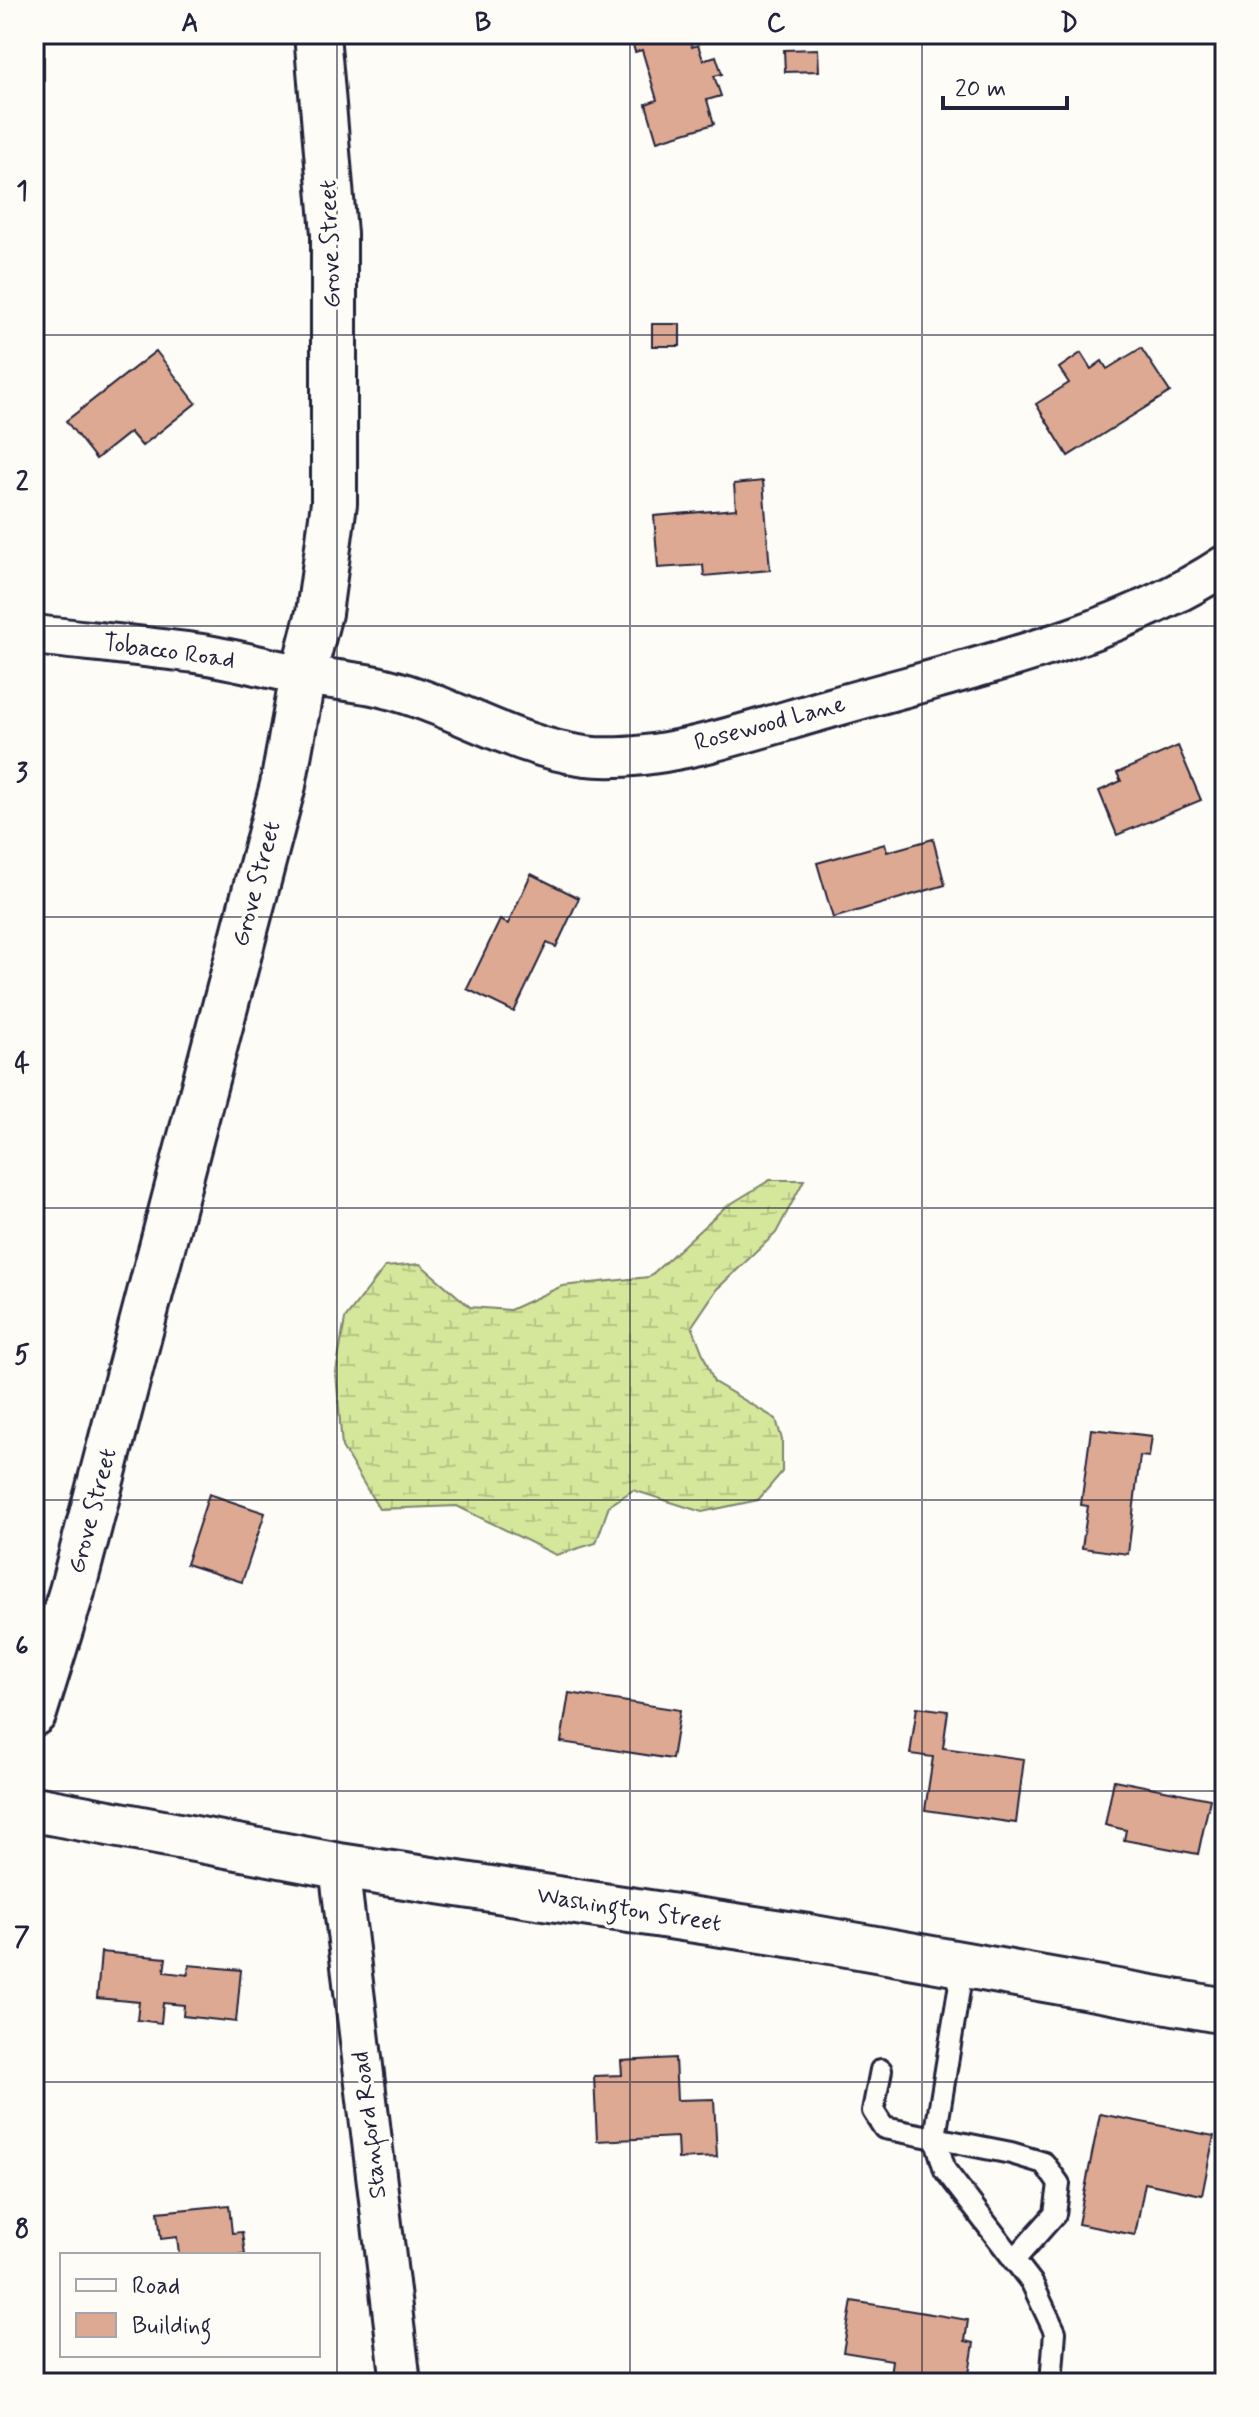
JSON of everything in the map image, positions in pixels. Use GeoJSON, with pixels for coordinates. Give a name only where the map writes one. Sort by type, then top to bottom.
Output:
{"type":"FeatureCollection","features":[{"type":"Feature","properties":{"kind":"main road","name":"Grove Street"},"geometry":{"type":"LineString","coordinates":[[34,1713],[72,1591],[283,785],[303,675],[319,613],[334,503],[334,234],[317,34]]}},
{"type":"Feature","properties":{"kind":"main road","name":"Washington Street"},"geometry":{"type":"LineString","coordinates":[[34,1809],[339,1866],[808,1937],[1225,2011]]}},
{"type":"Feature","properties":{"kind":"street","name":"Rosewood Lane"},"geometry":{"type":"LineString","coordinates":[[303,675],[383,687],[440,705],[541,747],[586,756],[627,756],[710,742],[1029,651],[1095,629],[1159,601],[1225,565]]}},
{"type":"Feature","properties":{"kind":"street","name":"Tobacco Road"},"geometry":{"type":"LineString","coordinates":[[34,635],[198,653],[303,675]]}},
{"type":"Feature","properties":{"kind":"street","name":"Stanford Road"},"geometry":{"type":"LineString","coordinates":[[339,1866],[401,2383]]}},
{"type":"Feature","properties":{"kind":"lane"},"geometry":{"type":"LineString","coordinates":[[963,1965],[935,2137],[945,2170],[1032,2283],[1055,2332],[1051,2383]]}},
{"type":"Feature","properties":{"kind":"lane"},"geometry":{"type":"LineString","coordinates":[[881,2070],[873,2111],[884,2128],[1011,2153],[1044,2163],[1059,2184],[1055,2214],[1014,2260]]}},
{"type":"Feature","properties":{"kind":"green space"},"geometry":{"type":"Polygon","coordinates":[[[770,1180],[804,1180],[776,1233],[717,1289],[692,1326],[714,1382],[776,1419],[782,1440],[782,1472],[758,1500],[702,1512],[633,1490],[609,1506],[596,1543],[556,1555],[457,1506],[379,1509],[342,1447],[336,1372],[345,1319],[385,1267],[420,1264],[470,1307],[510,1310],[562,1286],[649,1277],[724,1208],[770,1180]]]}},
{"type":"Feature","properties":{"kind":"building"},"geometry":{"type":"Polygon","coordinates":[[[34,34],[44,34],[44,81],[34,81],[34,34]]]}},
{"type":"Feature","properties":{"kind":"building"},"geometry":{"type":"Polygon","coordinates":[[[630,34],[688,34],[692,47],[698,45],[703,60],[716,56],[722,74],[714,76],[721,96],[707,100],[714,124],[657,141],[646,104],[657,100],[642,50],[635,52],[630,34]]]}},
{"type":"Feature","properties":{"kind":"building"},"geometry":{"type":"Polygon","coordinates":[[[818,49],[819,71],[785,72],[784,50],[818,49]]]}},
{"type":"Feature","properties":{"kind":"building"},"geometry":{"type":"Polygon","coordinates":[[[652,324],[680,324],[680,346],[652,346],[652,324]]]}},
{"type":"Feature","properties":{"kind":"building"},"geometry":{"type":"Polygon","coordinates":[[[1141,348],[1170,392],[1068,456],[1036,404],[1069,383],[1059,368],[1081,353],[1091,369],[1102,361],[1107,369],[1141,348]]]}},
{"type":"Feature","properties":{"kind":"building"},"geometry":{"type":"Polygon","coordinates":[[[156,351],[196,403],[142,446],[130,432],[96,459],[66,421],[156,351]]]}},
{"type":"Feature","properties":{"kind":"building"},"geometry":{"type":"Polygon","coordinates":[[[763,481],[770,570],[704,576],[703,565],[658,568],[654,516],[736,509],[734,484],[763,481]]]}},
{"type":"Feature","properties":{"kind":"building"},"geometry":{"type":"Polygon","coordinates":[[[1178,746],[1201,800],[1117,835],[1099,791],[1121,781],[1117,773],[1178,746]]]}},
{"type":"Feature","properties":{"kind":"building"},"geometry":{"type":"Polygon","coordinates":[[[933,839],[945,885],[833,918],[817,863],[885,844],[887,852],[933,839]]]}},
{"type":"Feature","properties":{"kind":"building"},"geometry":{"type":"Polygon","coordinates":[[[531,874],[579,898],[556,947],[547,943],[514,1012],[467,989],[500,920],[508,924],[531,874]]]}},
{"type":"Feature","properties":{"kind":"building"},"geometry":{"type":"Polygon","coordinates":[[[1091,1429],[1152,1436],[1149,1457],[1140,1456],[1128,1554],[1082,1548],[1088,1506],[1081,1505],[1091,1429]]]}},
{"type":"Feature","properties":{"kind":"building"},"geometry":{"type":"Polygon","coordinates":[[[209,1494],[265,1513],[242,1582],[186,1564],[209,1494]]]}},
{"type":"Feature","properties":{"kind":"building"},"geometry":{"type":"Polygon","coordinates":[[[569,1693],[680,1710],[672,1759],[561,1742],[569,1693]]]}},
{"type":"Feature","properties":{"kind":"building"},"geometry":{"type":"Polygon","coordinates":[[[917,1707],[948,1711],[943,1748],[1024,1759],[1016,1823],[925,1810],[933,1757],[910,1754],[917,1707]]]}},
{"type":"Feature","properties":{"kind":"building"},"geometry":{"type":"Polygon","coordinates":[[[1114,1780],[1210,1799],[1198,1854],[1124,1840],[1126,1830],[1105,1825],[1114,1780]]]}},
{"type":"Feature","properties":{"kind":"building"},"geometry":{"type":"Polygon","coordinates":[[[101,1952],[166,1958],[164,1972],[188,1975],[189,1965],[241,1970],[236,2022],[183,2016],[184,2005],[163,2003],[161,2023],[137,2020],[139,2002],[97,1998],[101,1952]]]}},
{"type":"Feature","properties":{"kind":"building"},"geometry":{"type":"Polygon","coordinates":[[[675,2058],[677,2100],[714,2099],[717,2157],[678,2159],[677,2137],[597,2141],[594,2076],[622,2075],[621,2061],[675,2058]]]}},
{"type":"Feature","properties":{"kind":"building"},"geometry":{"type":"Polygon","coordinates":[[[1100,2114],[1214,2136],[1202,2195],[1145,2183],[1135,2235],[1078,2224],[1100,2114]]]}},
{"type":"Feature","properties":{"kind":"building"},"geometry":{"type":"Polygon","coordinates":[[[229,2205],[232,2233],[242,2232],[245,2253],[179,2253],[177,2237],[161,2239],[158,2212],[229,2205]]]}},
{"type":"Feature","properties":{"kind":"building"},"geometry":{"type":"Polygon","coordinates":[[[852,2301],[968,2320],[965,2341],[974,2343],[969,2374],[960,2372],[958,2383],[889,2383],[892,2360],[843,2352],[852,2301]]]}}]}
